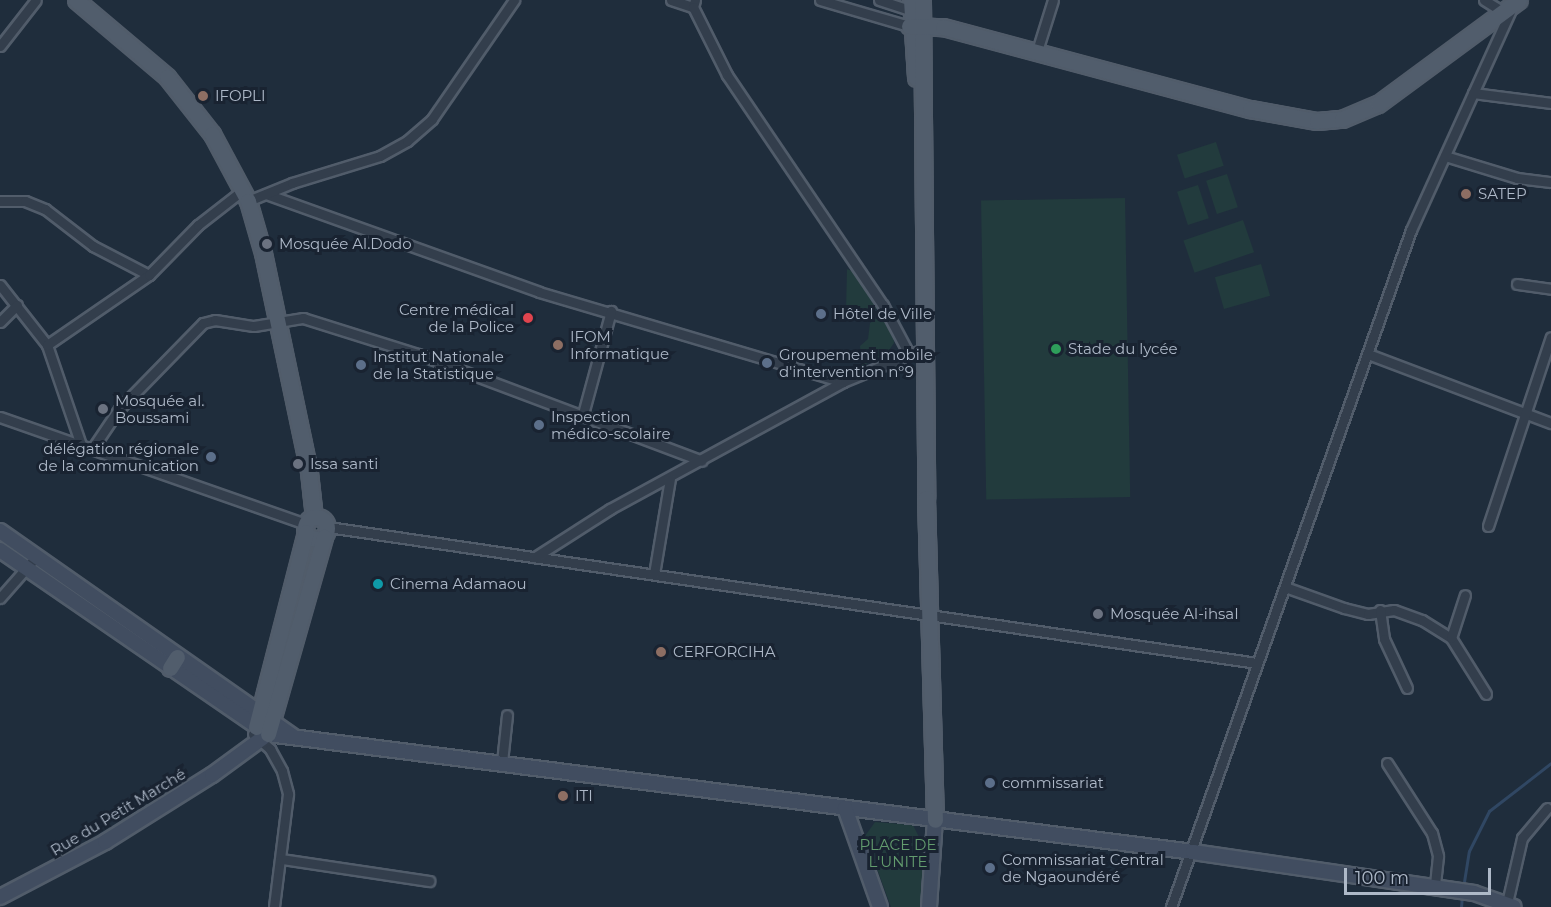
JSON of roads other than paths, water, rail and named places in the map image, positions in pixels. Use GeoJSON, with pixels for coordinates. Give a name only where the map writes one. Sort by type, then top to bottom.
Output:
{"type":"FeatureCollection","features":[{"type":"Feature","properties":{"kind":"main road"},"geometry":{"type":"LineString","coordinates":[[76,0],[167,77],[212,134],[245,195],[276,321],[309,472],[309,524],[279,634],[260,731]]}},
{"type":"Feature","properties":{"kind":"main road"},"geometry":{"type":"LineString","coordinates":[[917,13],[943,27],[1250,110],[1317,121],[1342,118],[1378,104],[1513,3]]}},
{"type":"Feature","properties":{"kind":"main road"},"geometry":{"type":"LineString","coordinates":[[917,13],[922,113],[928,615],[935,820],[929,907]]}},
{"type":"Feature","properties":{"kind":"main road"},"geometry":{"type":"LineString","coordinates":[[260,731],[297,640],[326,532],[325,520],[309,524]]}},
{"type":"Feature","properties":{"kind":"main road"},"geometry":{"type":"LineString","coordinates":[[0,531],[174,662],[260,731],[296,738],[502,762],[1193,852],[1474,893],[1510,905]]}},
{"type":"Feature","properties":{"kind":"main road"},"geometry":{"type":"LineString","coordinates":[[0,550],[174,662]]}},
{"type":"Feature","properties":{"kind":"main road"},"geometry":{"type":"LineString","coordinates":[[279,634],[297,640]]}},
{"type":"Feature","properties":{"kind":"main road","name":"Rue du Petit Marché"},"geometry":{"type":"LineString","coordinates":[[0,897],[105,842],[212,775],[260,731]]}},
{"type":"Feature","properties":{"kind":"main road"},"geometry":{"type":"LineString","coordinates":[[845,808],[880,907]]}},
{"type":"Feature","properties":{"kind":"street"},"geometry":{"type":"LineString","coordinates":[[0,46],[36,0]]}},
{"type":"Feature","properties":{"kind":"street"},"geometry":{"type":"LineString","coordinates":[[46,345],[149,275],[198,225],[245,195],[266,194],[380,156],[407,141],[432,119],[514,0]]}},
{"type":"Feature","properties":{"kind":"street"},"geometry":{"type":"LineString","coordinates":[[671,0],[694,4],[727,75],[883,305],[909,354]]}},
{"type":"Feature","properties":{"kind":"street"},"geometry":{"type":"LineString","coordinates":[[820,0],[917,13]]}},
{"type":"Feature","properties":{"kind":"street"},"geometry":{"type":"LineString","coordinates":[[879,0],[917,13]]}},
{"type":"Feature","properties":{"kind":"street"},"geometry":{"type":"LineString","coordinates":[[1037,51],[1053,0]]}},
{"type":"Feature","properties":{"kind":"street"},"geometry":{"type":"LineString","coordinates":[[1171,907],[1193,852],[1257,663],[1411,230],[1513,3],[1484,0]]}},
{"type":"Feature","properties":{"kind":"street"},"geometry":{"type":"LineString","coordinates":[[1473,93],[1551,104]]}},
{"type":"Feature","properties":{"kind":"street"},"geometry":{"type":"LineString","coordinates":[[1445,156],[1517,178],[1551,182]]}},
{"type":"Feature","properties":{"kind":"street"},"geometry":{"type":"LineString","coordinates":[[266,194],[539,292],[611,311],[843,382]]}},
{"type":"Feature","properties":{"kind":"street"},"geometry":{"type":"LineString","coordinates":[[0,201],[25,201],[45,209],[93,246],[149,275]]}},
{"type":"Feature","properties":{"kind":"street"},"geometry":{"type":"LineString","coordinates":[[1517,284],[1551,289]]}},
{"type":"Feature","properties":{"kind":"street"},"geometry":{"type":"LineString","coordinates":[[0,285],[46,345],[81,445]]}},
{"type":"Feature","properties":{"kind":"street"},"geometry":{"type":"LineString","coordinates":[[0,322],[17,305]]}},
{"type":"Feature","properties":{"kind":"street"},"geometry":{"type":"LineString","coordinates":[[583,414],[611,311]]}},
{"type":"Feature","properties":{"kind":"street"},"geometry":{"type":"LineString","coordinates":[[92,449],[119,409],[203,323],[215,320],[254,326],[303,318],[583,414],[702,461]]}},
{"type":"Feature","properties":{"kind":"street"},"geometry":{"type":"LineString","coordinates":[[1488,525],[1551,337]]}},
{"type":"Feature","properties":{"kind":"street"},"geometry":{"type":"LineString","coordinates":[[535,557],[610,509],[702,461],[843,382],[926,348]]}},
{"type":"Feature","properties":{"kind":"street"},"geometry":{"type":"LineString","coordinates":[[1368,354],[1551,423]]}},
{"type":"Feature","properties":{"kind":"street"},"geometry":{"type":"LineString","coordinates":[[0,417],[309,524]]}},
{"type":"Feature","properties":{"kind":"street"},"geometry":{"type":"LineString","coordinates":[[654,574],[669,478]]}},
{"type":"Feature","properties":{"kind":"street"},"geometry":{"type":"LineString","coordinates":[[326,532],[535,557],[1257,663]]}},
{"type":"Feature","properties":{"kind":"street"},"geometry":{"type":"LineString","coordinates":[[0,598],[28,570],[36,557]]}},
{"type":"Feature","properties":{"kind":"street"},"geometry":{"type":"LineString","coordinates":[[1285,587],[1368,614],[1394,609],[1422,620],[1451,638],[1486,694]]}},
{"type":"Feature","properties":{"kind":"street"},"geometry":{"type":"LineString","coordinates":[[1451,638],[1465,595]]}},
{"type":"Feature","properties":{"kind":"street"},"geometry":{"type":"LineString","coordinates":[[1380,610],[1384,639],[1407,688]]}},
{"type":"Feature","properties":{"kind":"street"},"geometry":{"type":"LineString","coordinates":[[502,762],[507,715]]}},
{"type":"Feature","properties":{"kind":"street"},"geometry":{"type":"LineString","coordinates":[[260,731],[286,782],[287,821],[274,907]]}},
{"type":"Feature","properties":{"kind":"street"},"geometry":{"type":"LineString","coordinates":[[1387,764],[1432,833],[1438,856],[1434,887]]}},
{"type":"Feature","properties":{"kind":"street"},"geometry":{"type":"LineString","coordinates":[[1510,905],[1522,838],[1547,808]]}},
{"type":"Feature","properties":{"kind":"street"},"geometry":{"type":"LineString","coordinates":[[282,859],[429,880]]}},
{"type":"Feature","properties":{"kind":"waterway"},"geometry":{"type":"LineString","coordinates":[[1463,888],[1469,851],[1489,811],[1551,763]]}},
{"type":"Feature","properties":{"kind":"waterway"},"geometry":{"type":"LineString","coordinates":[[1461,907],[1462,895]]}},
{"type":"Feature","properties":{"kind":"place","name":"IFOPLI"},"geometry":{"type":"Point","coordinates":[203,96]}},
{"type":"Feature","properties":{"kind":"place","name":"SATEP"},"geometry":{"type":"Point","coordinates":[1466,194]}},
{"type":"Feature","properties":{"kind":"place","name":"Mosquée Al.Dodo"},"geometry":{"type":"Point","coordinates":[267,244]}},
{"type":"Feature","properties":{"kind":"place","name":"Hôtel de Ville"},"geometry":{"type":"Point","coordinates":[821,314]}},
{"type":"Feature","properties":{"kind":"place","name":"Centre médical de la Police"},"geometry":{"type":"Point","coordinates":[528,318]}},
{"type":"Feature","properties":{"kind":"place","name":"IFOM Informatique"},"geometry":{"type":"Point","coordinates":[558,345]}},
{"type":"Feature","properties":{"kind":"place","name":"Stade du lycée"},"geometry":{"type":"Point","coordinates":[1056,349]}},
{"type":"Feature","properties":{"kind":"place","name":"Groupement mobile d'intervention n°9"},"geometry":{"type":"Point","coordinates":[767,363]}},
{"type":"Feature","properties":{"kind":"place","name":"Institut Nationale de la Statistique"},"geometry":{"type":"Point","coordinates":[361,365]}},
{"type":"Feature","properties":{"kind":"place","name":"Mosquée al. Boussami"},"geometry":{"type":"Point","coordinates":[103,409]}},
{"type":"Feature","properties":{"kind":"place","name":"Inspection médico-scolaire"},"geometry":{"type":"Point","coordinates":[539,425]}},
{"type":"Feature","properties":{"kind":"place","name":"délégation régionale de la communication"},"geometry":{"type":"Point","coordinates":[211,457]}},
{"type":"Feature","properties":{"kind":"place","name":"Issa santi"},"geometry":{"type":"Point","coordinates":[298,464]}},
{"type":"Feature","properties":{"kind":"place","name":"Cinema Adamaou"},"geometry":{"type":"Point","coordinates":[378,584]}},
{"type":"Feature","properties":{"kind":"place","name":"Mosquée Al-ihsaI"},"geometry":{"type":"Point","coordinates":[1098,614]}},
{"type":"Feature","properties":{"kind":"place","name":"CERFORCIHA"},"geometry":{"type":"Point","coordinates":[661,652]}},
{"type":"Feature","properties":{"kind":"place","name":"commissariat"},"geometry":{"type":"Point","coordinates":[990,783]}},
{"type":"Feature","properties":{"kind":"place","name":"ITI"},"geometry":{"type":"Point","coordinates":[563,796]}},
{"type":"Feature","properties":{"kind":"place","name":"Commissariat Central de Ngaoundéré"},"geometry":{"type":"Point","coordinates":[990,868]}},
{"type":"Feature","properties":{"kind":"park label","name":"PLACE DE L'UNITE"},"geometry":{"type":"Point","coordinates":[898,852]}}]}
